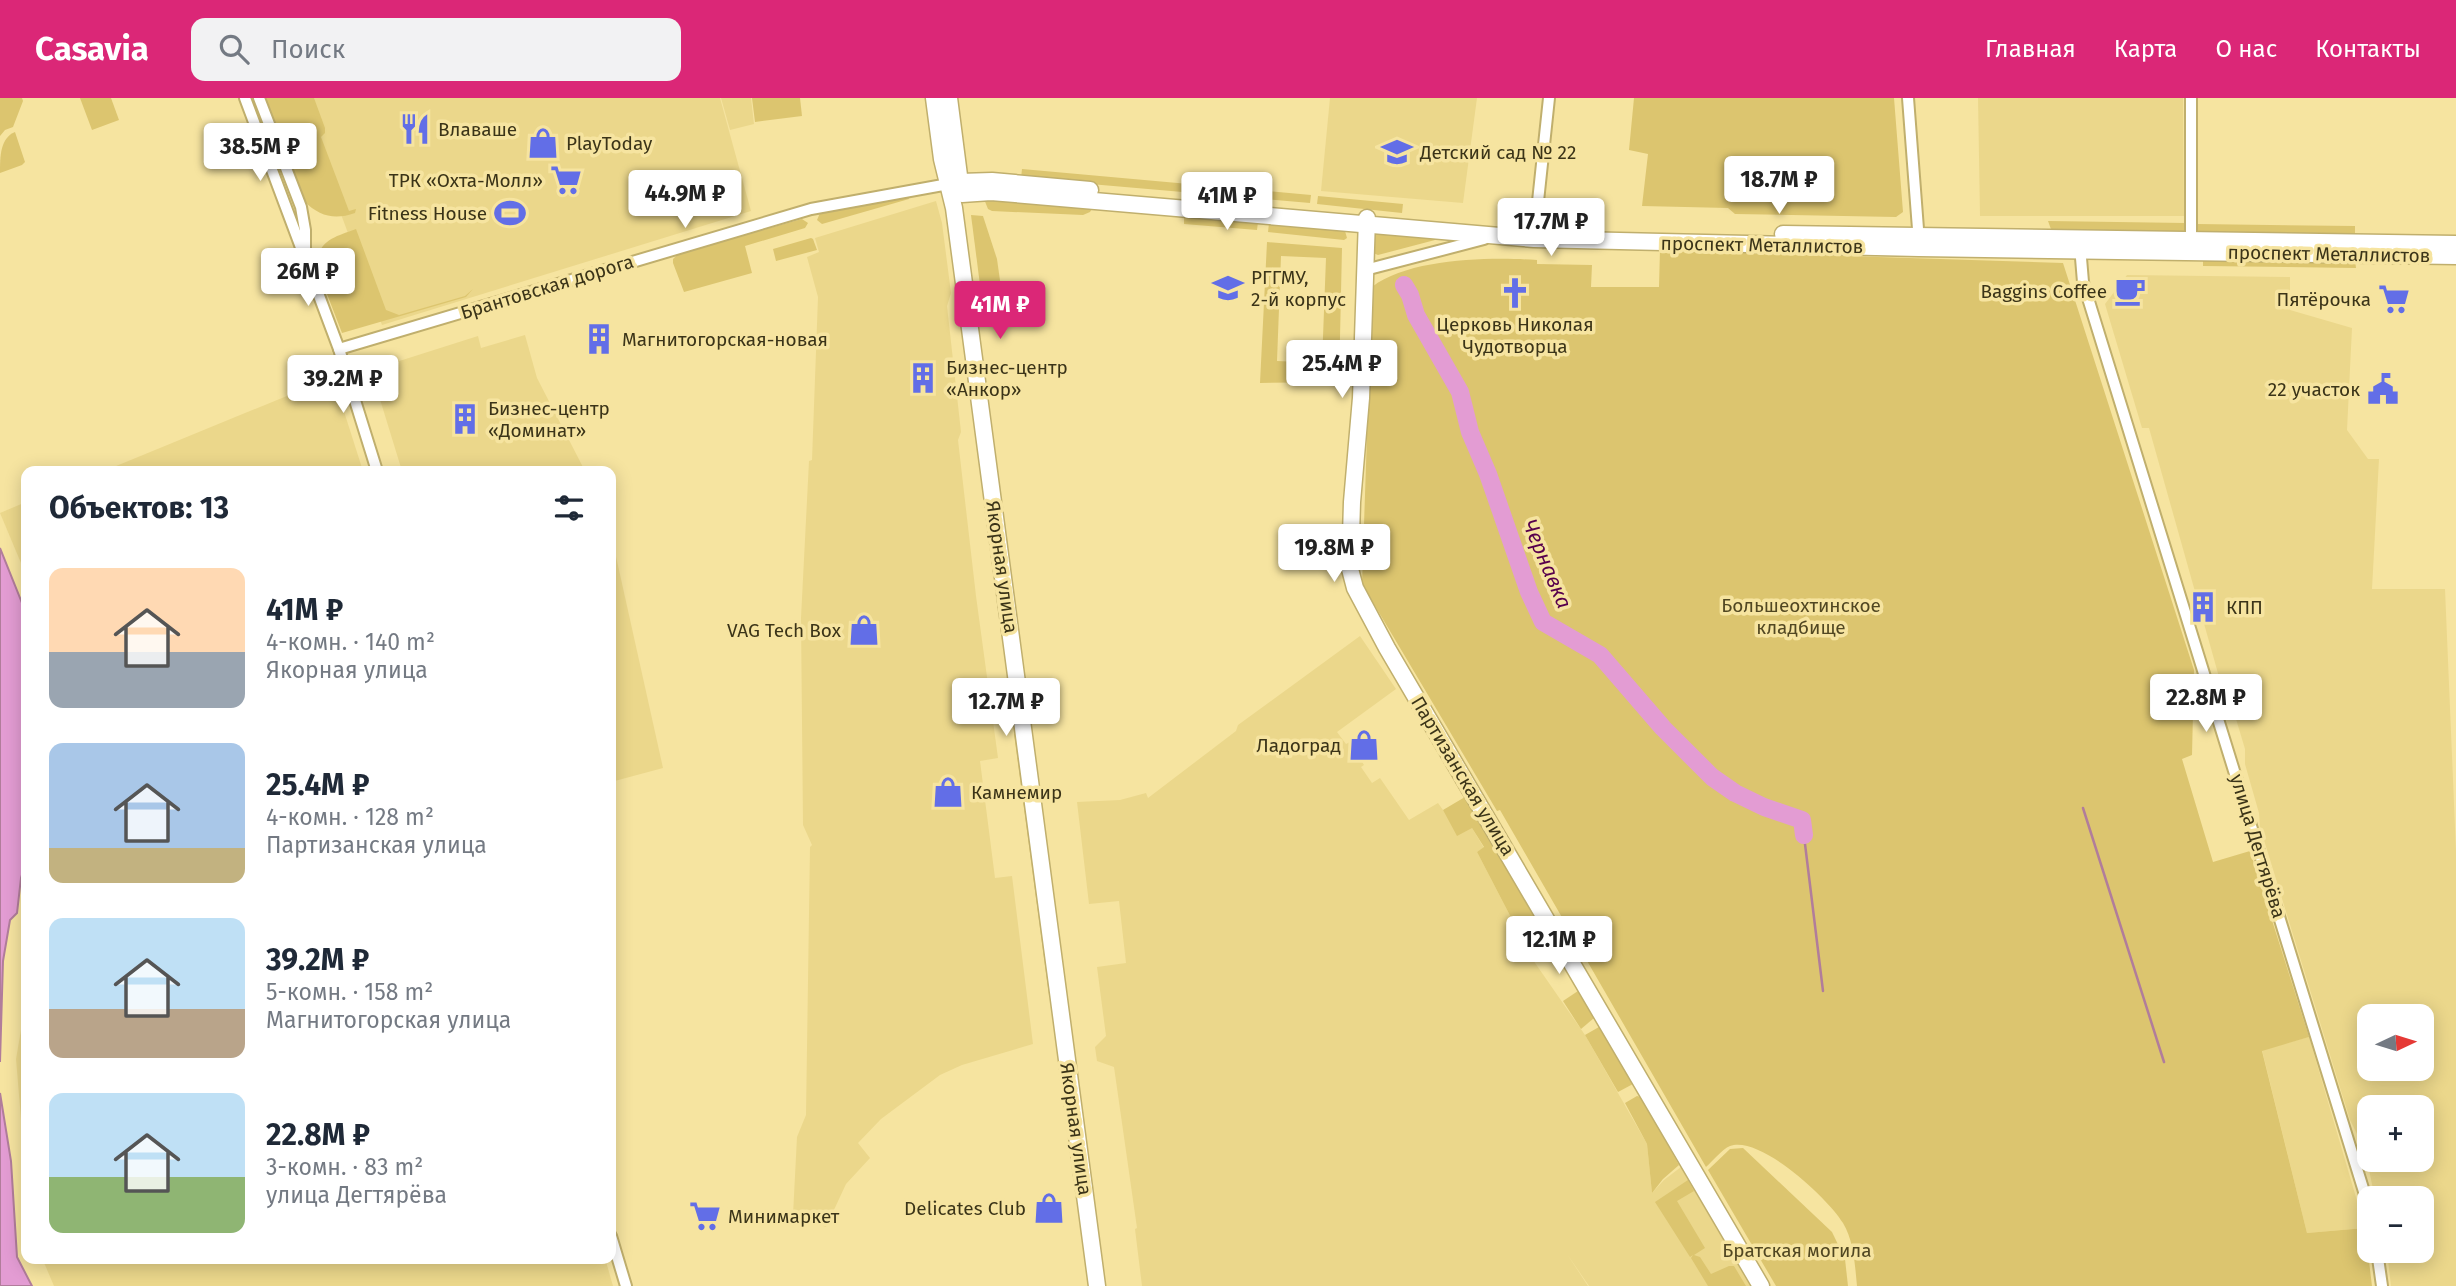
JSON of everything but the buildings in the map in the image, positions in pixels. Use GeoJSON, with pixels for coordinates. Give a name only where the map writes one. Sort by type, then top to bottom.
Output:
{"type":"FeatureCollection","features":[{"type":"Feature","properties":{"kind":"street"},"geometry":{"type":"LineString","coordinates":[[245,98],[339,349],[375,466]]}},
{"type":"Feature","properties":{"kind":"street"},"geometry":{"type":"LineString","coordinates":[[259,98],[304,218],[305,257]]}},
{"type":"Feature","properties":{"kind":"street","name":"Якорная улица"},"geometry":{"type":"LineString","coordinates":[[934,98],[956,186],[954,208],[1097,1286]]}},
{"type":"Feature","properties":{"kind":"street","name":"Якорная улица"},"geometry":{"type":"LineString","coordinates":[[949,98],[956,186],[1106,1286]]}},
{"type":"Feature","properties":{"kind":"street"},"geometry":{"type":"LineString","coordinates":[[1534,234],[1549,98]]}},
{"type":"Feature","properties":{"kind":"street"},"geometry":{"type":"LineString","coordinates":[[1908,98],[1919,243]]}},
{"type":"Feature","properties":{"kind":"street"},"geometry":{"type":"LineString","coordinates":[[2191,98],[2191,246]]}},
{"type":"Feature","properties":{"kind":"street","name":"проспект Металлистов"},"geometry":{"type":"LineString","coordinates":[[956,186],[992,181],[1494,237],[1534,234]]}},
{"type":"Feature","properties":{"kind":"street","name":"Брантовская дорога"},"geometry":{"type":"LineString","coordinates":[[339,349],[811,209],[956,186]]}},
{"type":"Feature","properties":{"kind":"street","name":"проспект Металлистов"},"geometry":{"type":"LineString","coordinates":[[1367,221],[1534,234],[1919,243],[2191,246],[2456,244]]}},
{"type":"Feature","properties":{"kind":"street","name":"Партизанская улица"},"geometry":{"type":"LineString","coordinates":[[1367,221],[1361,398],[1350,555],[1355,588],[1387,648],[1761,1286]]}},
{"type":"Feature","properties":{"kind":"street"},"geometry":{"type":"LineString","coordinates":[[1365,270],[1494,237]]}},
{"type":"Feature","properties":{"kind":"street","name":"улица Дегтярёва"},"geometry":{"type":"LineString","coordinates":[[2080,245],[2083,282],[2362,1186]]}},
{"type":"Feature","properties":{"kind":"street","name":"проспект Металлистов"},"geometry":{"type":"LineString","coordinates":[[2191,246],[2456,256]]}},
{"type":"Feature","properties":{"kind":"street"},"geometry":{"type":"LineString","coordinates":[[616,1253],[626,1286]]}},
{"type":"Feature","properties":{"kind":"street"},"geometry":{"type":"LineString","coordinates":[[2379,1263],[2382,1286]]}},
{"type":"Feature","properties":{"kind":"shaded area"},"geometry":{"type":"Polygon","coordinates":[[[298,98],[720,98],[751,211],[382,325],[298,98]]]}},
{"type":"Feature","properties":{"kind":"shaded area"},"geometry":{"type":"Polygon","coordinates":[[[721,98],[751,98],[754,124],[730,130],[721,98]]]}},
{"type":"Feature","properties":{"kind":"shaded area","name":"Детский сад № 22"},"geometry":{"type":"Polygon","coordinates":[[[1330,98],[1477,98],[1463,203],[1321,191],[1330,98]]]}},
{"type":"Feature","properties":{"kind":"shaded area"},"geometry":{"type":"Polygon","coordinates":[[[1978,98],[2183,98],[2184,216],[1980,216],[1978,98]]]}},
{"type":"Feature","properties":{"kind":"shaded area"},"geometry":{"type":"Polygon","coordinates":[[[936,201],[942,223],[951,293],[947,306],[961,432],[958,440],[998,758],[980,761],[995,878],[1012,876],[1033,1044],[962,1065],[940,1075],[881,1119],[858,1143],[870,1158],[846,1184],[826,1227],[793,1215],[797,1137],[806,1115],[812,845],[803,825],[801,618],[809,461],[812,460],[818,297],[807,257],[819,252],[815,238],[936,201]]]}},
{"type":"Feature","properties":{"kind":"shaded area"},"geometry":{"type":"Polygon","coordinates":[[[2127,275],[2290,277],[2290,310],[2352,328],[2347,430],[2368,459],[2379,459],[2372,589],[2445,589],[2456,851],[2456,1286],[2391,1286],[2388,1263],[2434,1263],[2434,1186],[2372,1186],[2369,1172],[2434,1172],[2434,1095],[2357,1095],[2357,1134],[2350,1120],[2260,827],[2259,813],[2245,764],[2245,749],[2227,689],[2221,684],[2149,428],[2142,428],[2105,304],[2127,275]]]}},
{"type":"Feature","properties":{"kind":"shaded area"},"geometry":{"type":"Polygon","coordinates":[[[525,335],[537,378],[582,466],[400,466],[371,370],[478,336],[481,348],[525,335]]]}},
{"type":"Feature","properties":{"kind":"shaded area"},"geometry":{"type":"Polygon","coordinates":[[[333,377],[361,466],[116,466],[333,377]]]}},
{"type":"Feature","properties":{"kind":"shaded area"},"geometry":{"type":"Polygon","coordinates":[[[21,504],[21,563],[0,513],[21,504]]]}},
{"type":"Feature","properties":{"kind":"shaded area"},"geometry":{"type":"Polygon","coordinates":[[[0,548],[21,600],[21,878],[17,913],[10,920],[3,961],[0,1062],[0,548]]]}},
{"type":"Feature","properties":{"kind":"shaded area"},"geometry":{"type":"Polygon","coordinates":[[[616,556],[663,768],[616,781],[616,556]]]}},
{"type":"Feature","properties":{"kind":"shaded area"},"geometry":{"type":"Polygon","coordinates":[[[1360,636],[1396,689],[1337,732],[1346,744],[1350,742],[1364,765],[1361,767],[1372,783],[1380,778],[1409,820],[1438,803],[1443,810],[1472,828],[1484,848],[1477,852],[1518,931],[1515,934],[1585,1035],[1647,1144],[1652,1193],[1681,1167],[1750,1286],[1589,1286],[1567,1254],[1588,1286],[1142,1286],[1137,1228],[1114,1067],[1097,1061],[1095,1047],[1106,1036],[1097,967],[1126,963],[1119,901],[1089,904],[1077,802],[1120,800],[1146,793],[1148,798],[1236,731],[1238,725],[1360,636]]]}},
{"type":"Feature","properties":{"kind":"shaded area"},"geometry":{"type":"Polygon","coordinates":[[[21,1030],[21,1119],[16,1059],[21,1030]]]}},
{"type":"Feature","properties":{"kind":"shaded area"},"geometry":{"type":"Polygon","coordinates":[[[2309,1037],[2357,1201],[2357,1229],[2307,1233],[2262,1050],[2309,1037]]]}},
{"type":"Feature","properties":{"kind":"shaded area"},"geometry":{"type":"Polygon","coordinates":[[[0,1093],[11,1161],[17,1257],[32,1286],[0,1286],[0,1093]]]}},
{"type":"Feature","properties":{"kind":"shaded area"},"geometry":{"type":"Polygon","coordinates":[[[45,1264],[607,1264],[613,1286],[54,1286],[45,1264]]]}},
{"type":"Feature","properties":{"kind":"green space"},"geometry":{"type":"Polygon","coordinates":[[[0,98],[22,98],[23,101],[13,127],[0,136],[0,98]]]}},
{"type":"Feature","properties":{"kind":"green space"},"geometry":{"type":"Polygon","coordinates":[[[80,98],[111,98],[119,120],[92,130],[80,98]]]}},
{"type":"Feature","properties":{"kind":"green space"},"geometry":{"type":"Polygon","coordinates":[[[265,98],[314,98],[325,128],[321,137],[349,211],[356,209],[355,213],[328,216],[316,211],[304,201],[265,98]]]}},
{"type":"Feature","properties":{"kind":"green space"},"geometry":{"type":"Polygon","coordinates":[[[752,98],[800,98],[802,116],[755,122],[752,98]]]}},
{"type":"Feature","properties":{"kind":"green space"},"geometry":{"type":"Polygon","coordinates":[[[1634,98],[1894,98],[1903,212],[1896,217],[1735,214],[1728,208],[1642,206],[1648,154],[1629,150],[1634,98]]]}},
{"type":"Feature","properties":{"kind":"green space"},"geometry":{"type":"Polygon","coordinates":[[[15,132],[25,162],[0,173],[4,143],[15,132]]]}},
{"type":"Feature","properties":{"kind":"green space"},"geometry":{"type":"Polygon","coordinates":[[[1022,169],[1311,195],[1310,203],[1021,178],[1022,169]]]}},
{"type":"Feature","properties":{"kind":"green space"},"geometry":{"type":"Polygon","coordinates":[[[908,196],[909,199],[822,224],[817,220],[820,213],[908,196]]]}},
{"type":"Feature","properties":{"kind":"green space"},"geometry":{"type":"Polygon","coordinates":[[[1318,196],[1403,204],[1402,213],[1317,204],[1318,196]]]}},
{"type":"Feature","properties":{"kind":"green space"},"geometry":{"type":"Polygon","coordinates":[[[984,199],[1093,207],[1083,215],[992,211],[988,209],[984,199]]]}},
{"type":"Feature","properties":{"kind":"green space"},"geometry":{"type":"Polygon","coordinates":[[[971,215],[983,216],[997,259],[1005,316],[988,319],[984,316],[971,215]]]}},
{"type":"Feature","properties":{"kind":"green space"},"geometry":{"type":"Polygon","coordinates":[[[1184,215],[1258,222],[1257,230],[1184,224],[1184,215]]]}},
{"type":"Feature","properties":{"kind":"green space"},"geometry":{"type":"Polygon","coordinates":[[[802,219],[808,223],[805,228],[745,246],[752,273],[684,292],[673,263],[678,254],[802,219]]]}},
{"type":"Feature","properties":{"kind":"green space"},"geometry":{"type":"Polygon","coordinates":[[[2048,221],[2185,223],[2185,234],[2052,232],[2048,221]]]}},
{"type":"Feature","properties":{"kind":"green space"},"geometry":{"type":"Polygon","coordinates":[[[1269,223],[1345,231],[1347,238],[1344,240],[1268,232],[1269,223]]]}},
{"type":"Feature","properties":{"kind":"green space"},"geometry":{"type":"Polygon","coordinates":[[[2197,224],[2355,226],[2355,236],[2197,234],[2197,224]]]}},
{"type":"Feature","properties":{"kind":"green space"},"geometry":{"type":"Polygon","coordinates":[[[356,229],[386,310],[399,315],[465,296],[473,289],[466,297],[342,333],[317,268],[317,259],[328,241],[356,229]]]}},
{"type":"Feature","properties":{"kind":"green space"},"geometry":{"type":"Polygon","coordinates":[[[1377,233],[1435,240],[1378,255],[1373,253],[1373,237],[1377,233]]]}},
{"type":"Feature","properties":{"kind":"green space"},"geometry":{"type":"Polygon","coordinates":[[[811,238],[817,250],[776,261],[773,249],[811,238]]]}},
{"type":"Feature","properties":{"kind":"green space"},"geometry":{"type":"Polygon","coordinates":[[[1267,242],[1342,248],[1339,382],[1260,383],[1267,242]],[[1281,256],[1277,361],[1322,363],[1326,258],[1281,256]]]}},
{"type":"Feature","properties":{"kind":"green space","name":"Большеохтинское кладбище"},"geometry":{"type":"Polygon","coordinates":[[[1660,250],[2063,263],[2194,670],[2192,755],[2182,759],[2213,862],[2250,851],[2309,1037],[2262,1051],[2307,1233],[2357,1229],[2357,1263],[2369,1263],[2372,1286],[1857,1286],[1855,1262],[1847,1230],[1823,1199],[1792,1171],[1775,1159],[1743,1145],[1730,1146],[1706,1167],[1500,810],[1497,811],[1362,584],[1372,287],[1388,277],[1429,265],[1497,259],[1537,260],[1537,264],[1592,265],[1591,287],[1659,287],[1660,250]]]}},
{"type":"Feature","properties":{"kind":"green space"},"geometry":{"type":"Polygon","coordinates":[[[2203,257],[2355,259],[2356,268],[2203,266],[2203,257]]]}},
{"type":"Feature","properties":{"kind":"green space"},"geometry":{"type":"Polygon","coordinates":[[[1014,734],[1018,734],[1051,993],[1049,995],[1014,734]]]}},
{"type":"Feature","properties":{"kind":"green space"},"geometry":{"type":"Polygon","coordinates":[[[1465,797],[1536,920],[1518,931],[1477,852],[1484,847],[1472,828],[1457,836],[1443,810],[1465,797]]]}},
{"type":"Feature","properties":{"kind":"green space"},"geometry":{"type":"Polygon","coordinates":[[[1578,991],[1594,1018],[1581,1029],[1563,1001],[1578,991]]]}},
{"type":"Feature","properties":{"kind":"green space"},"geometry":{"type":"Polygon","coordinates":[[[1599,1027],[1633,1084],[1618,1092],[1585,1035],[1599,1027]]]}},
{"type":"Feature","properties":{"kind":"green space"},"geometry":{"type":"Polygon","coordinates":[[[1637,1096],[1641,1097],[1679,1165],[1652,1193],[1647,1144],[1625,1103],[1637,1096]]]}},
{"type":"Feature","properties":{"kind":"green space","name":"Братская могила"},"geometry":{"type":"Polygon","coordinates":[[[1743,1148],[1832,1232],[1845,1259],[1848,1286],[1776,1286],[1708,1170],[1730,1149],[1743,1148]]]}},
{"type":"Feature","properties":{"kind":"green space"},"geometry":{"type":"Polygon","coordinates":[[[1688,1180],[1694,1191],[1677,1201],[1705,1248],[1694,1255],[1700,1257],[1711,1274],[1734,1266],[1746,1286],[1708,1286],[1691,1258],[1693,1255],[1690,1257],[1655,1202],[1688,1180]]]}},
{"type":"Feature","properties":{"kind":"waterway","name":"Чернавка"},"geometry":{"type":"LineString","coordinates":[[1404,285],[1416,315],[1460,392],[1470,432],[1488,474],[1529,592],[1543,622],[1600,655],[1663,728],[1712,777],[1735,793],[1764,807],[1802,820],[1804,835]]}},
{"type":"Feature","properties":{"kind":"waterway"},"geometry":{"type":"LineString","coordinates":[[2083,808],[2164,1062]]}},
{"type":"Feature","properties":{"kind":"waterway"},"geometry":{"type":"LineString","coordinates":[[1805,844],[1823,991]]}},
{"type":"Feature","properties":{"kind":"place","name":"Влаваше"},"geometry":{"type":"Point","coordinates":[415,129]}},
{"type":"Feature","properties":{"kind":"place","name":"PlayToday"},"geometry":{"type":"Point","coordinates":[543,143]}},
{"type":"Feature","properties":{"kind":"place","name":"Детский сад № 22"},"geometry":{"type":"Point","coordinates":[1397,152]}},
{"type":"Feature","properties":{"kind":"place","name":"ТРК «Охта-Молл»"},"geometry":{"type":"Point","coordinates":[566,180]}},
{"type":"Feature","properties":{"kind":"place","name":"Fitness House"},"geometry":{"type":"Point","coordinates":[510,213]}},
{"type":"Feature","properties":{"kind":"place","name":"РГГМУ, 2-й корпус"},"geometry":{"type":"Point","coordinates":[1228,288]}},
{"type":"Feature","properties":{"kind":"place","name":"Baggins Coffee"},"geometry":{"type":"Point","coordinates":[2130,291]}},
{"type":"Feature","properties":{"kind":"place","name":"Церковь Николая Чудотворца"},"geometry":{"type":"Point","coordinates":[1515,293]}},
{"type":"Feature","properties":{"kind":"place","name":"Пятёрочка"},"geometry":{"type":"Point","coordinates":[2394,299]}},
{"type":"Feature","properties":{"kind":"place","name":"Магнитогорская-новая"},"geometry":{"type":"Point","coordinates":[599,339]}},
{"type":"Feature","properties":{"kind":"place","name":"Бизнес-центр «Анкор»"},"geometry":{"type":"Point","coordinates":[923,378]}},
{"type":"Feature","properties":{"kind":"place","name":"22 участок"},"geometry":{"type":"Point","coordinates":[2383,389]}},
{"type":"Feature","properties":{"kind":"place","name":"Бизнес-центр «Доминат»"},"geometry":{"type":"Point","coordinates":[465,419]}},
{"type":"Feature","properties":{"kind":"place","name":"КПП"},"geometry":{"type":"Point","coordinates":[2203,607]}},
{"type":"Feature","properties":{"kind":"place","name":"VAG Tech Box"},"geometry":{"type":"Point","coordinates":[864,630]}},
{"type":"Feature","properties":{"kind":"place","name":"Ладоград"},"geometry":{"type":"Point","coordinates":[1364,745]}},
{"type":"Feature","properties":{"kind":"place","name":"Камнемир"},"geometry":{"type":"Point","coordinates":[948,792]}},
{"type":"Feature","properties":{"kind":"place","name":"Delicates Club"},"geometry":{"type":"Point","coordinates":[1049,1208]}},
{"type":"Feature","properties":{"kind":"place","name":"Минимаркет"},"geometry":{"type":"Point","coordinates":[705,1216]}}]}
